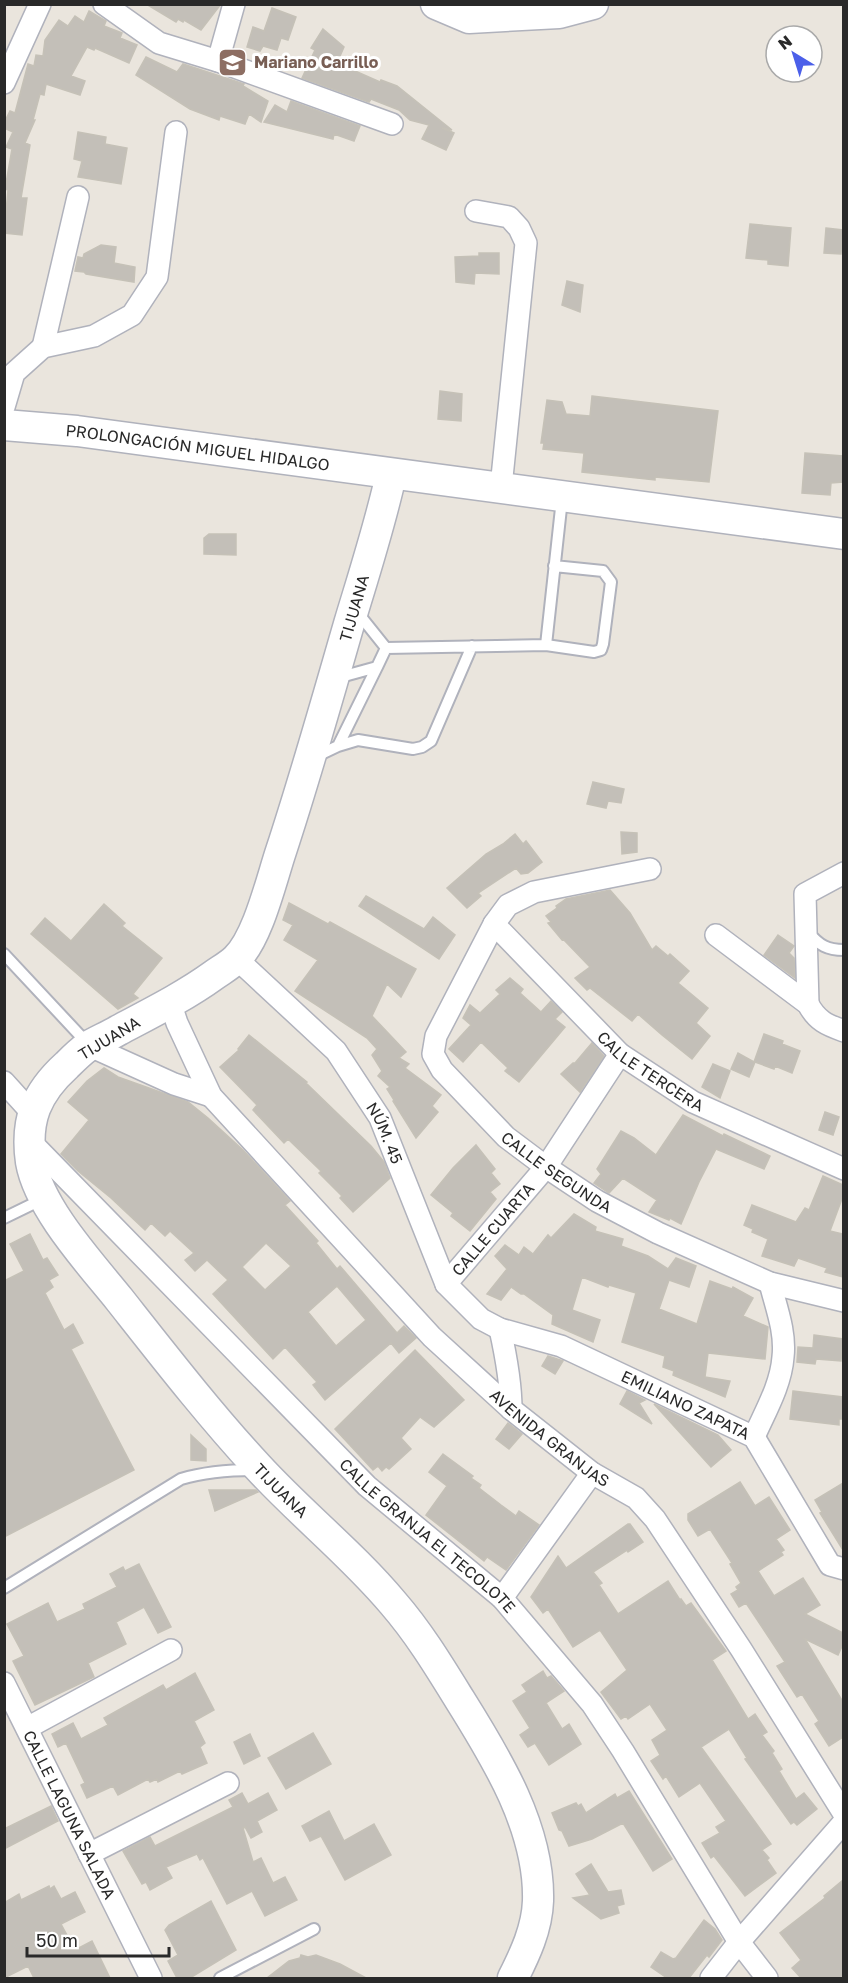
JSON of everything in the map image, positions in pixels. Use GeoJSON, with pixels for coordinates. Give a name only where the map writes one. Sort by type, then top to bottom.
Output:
{"type":"FeatureCollection","features":[{"type":"Feature","properties":{"kind":"street"},"geometry":{"type":"LineString","coordinates":[[4,83],[40,4]]}},
{"type":"Feature","properties":{"kind":"street"},"geometry":{"type":"LineString","coordinates":[[104,4],[159,43],[218,61],[392,124]]}},
{"type":"Feature","properties":{"kind":"street"},"geometry":{"type":"LineString","coordinates":[[218,61],[234,4]]}},
{"type":"Feature","properties":{"kind":"street"},"geometry":{"type":"LineString","coordinates":[[436,4],[469,18],[559,13],[593,4]]}},
{"type":"Feature","properties":{"kind":"street"},"geometry":{"type":"LineString","coordinates":[[4,407],[14,373],[43,347],[94,336],[132,315],[157,277],[176,132]]}},
{"type":"Feature","properties":{"kind":"street"},"geometry":{"type":"LineString","coordinates":[[43,347],[78,197]]}},
{"type":"Feature","properties":{"kind":"street"},"geometry":{"type":"LineString","coordinates":[[476,211],[510,217],[519,228],[526,243],[501,487]]}},
{"type":"Feature","properties":{"kind":"street","name":"PROLONGACIÓN MIGUEL HIDALGO"},"geometry":{"type":"LineString","coordinates":[[4,425],[77,431],[391,475]]}},
{"type":"Feature","properties":{"kind":"street"},"geometry":{"type":"LineString","coordinates":[[391,475],[501,487],[843,534]]}},
{"type":"Feature","properties":{"kind":"street","name":"TIJUANA"},"geometry":{"type":"LineString","coordinates":[[391,475],[312,759],[262,909],[249,941],[237,959],[206,981],[90,1046],[56,1075],[43,1091],[30,1126],[32,1167],[43,1198],[77,1247],[190,1388],[260,1470],[356,1563],[392,1602],[427,1647],[477,1726],[516,1804],[529,1839],[534,1862],[538,1902],[534,1930],[513,1978]]}},
{"type":"Feature","properties":{"kind":"street"},"geometry":{"type":"LineString","coordinates":[[494,924],[508,905],[534,892],[650,869]]}},
{"type":"Feature","properties":{"kind":"street"},"geometry":{"type":"LineString","coordinates":[[843,873],[806,894],[808,1004],[814,1016],[824,1024],[843,1031]]}},
{"type":"Feature","properties":{"kind":"street","name":"CALLE TERCERA"},"geometry":{"type":"LineString","coordinates":[[494,924],[620,1054],[693,1102],[843,1169]]}},
{"type":"Feature","properties":{"kind":"street","name":"CALLE SEGUNDA"},"geometry":{"type":"LineString","coordinates":[[494,924],[436,1036],[433,1054],[442,1070],[506,1137],[597,1201],[658,1233],[770,1283],[843,1301]]}},
{"type":"Feature","properties":{"kind":"street"},"geometry":{"type":"LineString","coordinates":[[716,935],[808,1004]]}},
{"type":"Feature","properties":{"kind":"street","name":"NÚM. 45"},"geometry":{"type":"LineString","coordinates":[[237,959],[336,1051],[380,1118],[447,1284],[481,1319],[500,1329]]}},
{"type":"Feature","properties":{"kind":"street","name":"AVENIDA GRANJAS"},"geometry":{"type":"LineString","coordinates":[[170,1002],[177,1023],[211,1096],[432,1337],[511,1409],[592,1473],[636,1498],[655,1520],[741,1649],[843,1814]]}},
{"type":"Feature","properties":{"kind":"street","name":"AVENIDA GRANJAS"},"geometry":{"type":"LineString","coordinates":[[90,1046],[174,1084],[211,1096]]}},
{"type":"Feature","properties":{"kind":"street","name":"CALLE CUARTA"},"geometry":{"type":"LineString","coordinates":[[447,1284],[546,1167],[620,1054]]}},
{"type":"Feature","properties":{"kind":"street","name":"CALLE GRANJA EL TECOLOTE"},"geometry":{"type":"LineString","coordinates":[[4,1082],[30,1126],[368,1485],[502,1598],[592,1704],[624,1751],[739,1942],[767,1978]]}},
{"type":"Feature","properties":{"kind":"street"},"geometry":{"type":"LineString","coordinates":[[754,1437],[777,1382],[783,1357],[782,1328],[770,1283]]}},
{"type":"Feature","properties":{"kind":"street"},"geometry":{"type":"LineString","coordinates":[[500,1329],[508,1368],[511,1409]]}},
{"type":"Feature","properties":{"kind":"street","name":"EMILIANO ZAPATA"},"geometry":{"type":"LineString","coordinates":[[500,1329],[561,1346],[754,1437],[830,1565],[843,1569]]}},
{"type":"Feature","properties":{"kind":"street"},"geometry":{"type":"LineString","coordinates":[[502,1598],[592,1473]]}},
{"type":"Feature","properties":{"kind":"street"},"geometry":{"type":"LineString","coordinates":[[27,1728],[171,1650]]}},
{"type":"Feature","properties":{"kind":"street","name":"CALLE LAGUNA SALADA"},"geometry":{"type":"LineString","coordinates":[[4,1683],[151,1978]]}},
{"type":"Feature","properties":{"kind":"street"},"geometry":{"type":"LineString","coordinates":[[89,1854],[228,1783]]}},
{"type":"Feature","properties":{"kind":"street"},"geometry":{"type":"LineString","coordinates":[[711,1978],[739,1942],[843,1822]]}},
{"type":"Feature","properties":{"kind":"lane"},"geometry":{"type":"LineString","coordinates":[[546,645],[563,496]]}},
{"type":"Feature","properties":{"kind":"lane"},"geometry":{"type":"LineString","coordinates":[[386,648],[546,645],[594,652],[600,650],[603,644],[611,582],[603,571],[554,566]]}},
{"type":"Feature","properties":{"kind":"lane"},"geometry":{"type":"LineString","coordinates":[[354,609],[386,648]]}},
{"type":"Feature","properties":{"kind":"lane"},"geometry":{"type":"LineString","coordinates":[[312,759],[338,746],[358,740],[413,749],[422,747],[431,741],[472,646]]}},
{"type":"Feature","properties":{"kind":"lane"},"geometry":{"type":"LineString","coordinates":[[338,746],[386,648]]}},
{"type":"Feature","properties":{"kind":"lane"},"geometry":{"type":"LineString","coordinates":[[334,680],[377,667]]}},
{"type":"Feature","properties":{"kind":"lane"},"geometry":{"type":"LineString","coordinates":[[807,930],[818,944],[831,950],[843,950]]}},
{"type":"Feature","properties":{"kind":"lane"},"geometry":{"type":"LineString","coordinates":[[4,954],[90,1046]]}},
{"type":"Feature","properties":{"kind":"lane"},"geometry":{"type":"LineString","coordinates":[[4,1218],[43,1198]]}},
{"type":"Feature","properties":{"kind":"lane"},"geometry":{"type":"LineString","coordinates":[[4,1588],[181,1479],[236,1470],[260,1470]]}},
{"type":"Feature","properties":{"kind":"lane"},"geometry":{"type":"LineString","coordinates":[[220,1978],[314,1929]]}},
{"type":"Feature","properties":{"kind":"building"},"geometry":{"type":"Polygon","coordinates":[[[146,4],[221,4],[201,30],[184,20],[183,22],[178,19],[176,22],[146,4]]]}},
{"type":"Feature","properties":{"kind":"building"},"geometry":{"type":"Polygon","coordinates":[[[272,8],[296,17],[288,40],[281,38],[277,50],[263,46],[260,51],[247,47],[253,27],[264,31],[272,8]]]}},
{"type":"Feature","properties":{"kind":"building"},"geometry":{"type":"Polygon","coordinates":[[[89,11],[106,21],[104,26],[122,33],[120,38],[137,45],[129,63],[95,48],[94,50],[87,47],[71,76],[85,81],[80,95],[46,84],[44,95],[40,94],[33,120],[35,120],[25,143],[30,145],[21,198],[27,198],[22,235],[4,233],[8,190],[5,189],[12,149],[6,147],[13,132],[4,128],[4,123],[10,111],[15,113],[28,64],[34,66],[36,55],[43,56],[45,40],[59,20],[68,26],[75,16],[84,22],[89,11]]]}},
{"type":"Feature","properties":{"kind":"building"},"geometry":{"type":"Polygon","coordinates":[[[323,29],[344,47],[337,63],[380,82],[381,80],[397,86],[452,130],[442,128],[454,133],[446,150],[422,139],[429,125],[410,120],[399,110],[371,99],[369,102],[302,78],[315,50],[311,48],[323,29]]]}},
{"type":"Feature","properties":{"kind":"building"},"geometry":{"type":"Polygon","coordinates":[[[146,57],[177,72],[183,64],[244,84],[243,86],[268,101],[261,122],[249,114],[245,124],[220,116],[219,120],[190,109],[136,75],[146,57]]]}},
{"type":"Feature","properties":{"kind":"building"},"geometry":{"type":"Polygon","coordinates":[[[291,101],[360,126],[354,141],[334,134],[333,139],[264,122],[275,105],[287,112],[291,101]]]}},
{"type":"Feature","properties":{"kind":"building"},"geometry":{"type":"Polygon","coordinates":[[[78,132],[106,137],[105,144],[127,148],[121,184],[78,177],[82,161],[74,159],[78,132]]]}},
{"type":"Feature","properties":{"kind":"building"},"geometry":{"type":"Polygon","coordinates":[[[750,224],[791,228],[788,266],[768,264],[768,260],[746,258],[750,224]]]}},
{"type":"Feature","properties":{"kind":"building"},"geometry":{"type":"Polygon","coordinates":[[[826,228],[843,230],[841,254],[824,253],[826,228]]]}},
{"type":"Feature","properties":{"kind":"building"},"geometry":{"type":"Polygon","coordinates":[[[101,245],[116,247],[114,263],[135,267],[134,282],[75,271],[78,257],[83,258],[84,254],[101,245]]]}},
{"type":"Feature","properties":{"kind":"building"},"geometry":{"type":"Polygon","coordinates":[[[479,253],[499,253],[499,274],[475,273],[474,284],[456,282],[455,257],[479,256],[479,253]]]}},
{"type":"Feature","properties":{"kind":"building"},"geometry":{"type":"Polygon","coordinates":[[[567,281],[583,285],[580,312],[562,305],[567,281]]]}},
{"type":"Feature","properties":{"kind":"building"},"geometry":{"type":"Polygon","coordinates":[[[440,391],[462,394],[461,421],[438,419],[440,391]]]}},
{"type":"Feature","properties":{"kind":"building"},"geometry":{"type":"Polygon","coordinates":[[[592,396],[718,411],[709,482],[655,477],[655,480],[582,472],[584,453],[543,449],[544,443],[541,443],[547,400],[562,402],[566,414],[590,416],[592,396]]]}},
{"type":"Feature","properties":{"kind":"building"},"geometry":{"type":"Polygon","coordinates":[[[805,453],[843,456],[843,482],[831,483],[830,495],[802,493],[805,453]]]}},
{"type":"Feature","properties":{"kind":"building"},"geometry":{"type":"Polygon","coordinates":[[[209,534],[236,534],[236,555],[204,554],[204,538],[209,534]]]}},
{"type":"Feature","properties":{"kind":"building"},"geometry":{"type":"Polygon","coordinates":[[[593,782],[624,789],[621,803],[608,801],[606,808],[587,804],[593,782]]]}},
{"type":"Feature","properties":{"kind":"building"},"geometry":{"type":"Polygon","coordinates":[[[621,832],[637,833],[637,852],[622,854],[621,832]]]}},
{"type":"Feature","properties":{"kind":"building"},"geometry":{"type":"Polygon","coordinates":[[[515,834],[523,844],[526,841],[542,862],[528,873],[521,874],[516,868],[478,893],[481,896],[467,908],[447,888],[486,854],[515,834]]]}},
{"type":"Feature","properties":{"kind":"building"},"geometry":{"type":"Polygon","coordinates":[[[610,890],[630,913],[652,950],[656,946],[668,956],[670,954],[689,971],[678,983],[708,1008],[696,1023],[710,1036],[692,1059],[638,1014],[632,1021],[590,988],[587,990],[575,978],[590,967],[548,923],[551,922],[546,916],[566,899],[610,890]]]}},
{"type":"Feature","properties":{"kind":"building"},"geometry":{"type":"Polygon","coordinates":[[[366,896],[424,929],[433,917],[455,935],[439,959],[359,906],[366,896]]]}},
{"type":"Feature","properties":{"kind":"building"},"geometry":{"type":"Polygon","coordinates":[[[289,903],[328,924],[330,922],[416,969],[401,997],[387,984],[372,1016],[406,1052],[399,1058],[409,1064],[405,1068],[441,1095],[432,1106],[438,1112],[416,1138],[393,1101],[387,1089],[390,1087],[378,1076],[382,1071],[372,1055],[377,1049],[367,1038],[295,991],[318,960],[284,940],[293,925],[283,920],[289,903]]]}},
{"type":"Feature","properties":{"kind":"building"},"geometry":{"type":"Polygon","coordinates":[[[104,904],[125,923],[122,926],[162,958],[133,994],[138,998],[118,1009],[31,934],[45,918],[71,941],[104,904]]]}},
{"type":"Feature","properties":{"kind":"building"},"geometry":{"type":"Polygon","coordinates":[[[778,935],[794,946],[789,953],[794,958],[795,978],[764,955],[778,935]]]}},
{"type":"Feature","properties":{"kind":"building"},"geometry":{"type":"Polygon","coordinates":[[[510,978],[523,989],[520,993],[541,1012],[551,1001],[562,1012],[555,1019],[565,1027],[519,1082],[505,1071],[508,1068],[481,1042],[463,1062],[449,1049],[471,1025],[463,1018],[470,1005],[480,1013],[500,994],[496,990],[510,978]]]}},
{"type":"Feature","properties":{"kind":"building"},"geometry":{"type":"Polygon","coordinates":[[[764,1034],[800,1051],[792,1073],[775,1066],[774,1069],[755,1062],[749,1077],[731,1069],[738,1053],[754,1062],[764,1034]]]}},
{"type":"Feature","properties":{"kind":"building"},"geometry":{"type":"Polygon","coordinates":[[[249,1035],[307,1082],[384,1162],[390,1178],[353,1212],[340,1198],[342,1196],[319,1173],[321,1171],[288,1139],[284,1143],[253,1110],[257,1105],[220,1067],[239,1050],[249,1035]]]}},
{"type":"Feature","properties":{"kind":"building"},"geometry":{"type":"Polygon","coordinates":[[[592,1043],[604,1056],[580,1092],[561,1074],[575,1063],[592,1043]]]}},
{"type":"Feature","properties":{"kind":"building"},"geometry":{"type":"Polygon","coordinates":[[[713,1064],[730,1071],[720,1098],[702,1087],[713,1064]]]}},
{"type":"Feature","properties":{"kind":"building"},"geometry":{"type":"Polygon","coordinates":[[[104,1068],[118,1077],[188,1102],[243,1150],[290,1201],[285,1205],[318,1241],[316,1243],[337,1269],[340,1266],[397,1333],[404,1326],[416,1338],[399,1353],[391,1343],[325,1400],[313,1385],[317,1382],[285,1347],[273,1359],[213,1294],[228,1280],[207,1260],[195,1271],[185,1260],[194,1253],[170,1231],[165,1236],[151,1223],[145,1230],[61,1154],[89,1120],[68,1102],[87,1081],[104,1068]],[[266,1243],[242,1267],[265,1290],[291,1266],[266,1243]],[[337,1286],[308,1312],[336,1346],[366,1320],[337,1286]]]}},
{"type":"Feature","properties":{"kind":"building"},"geometry":{"type":"Polygon","coordinates":[[[825,1112],[839,1117],[833,1135],[819,1130],[825,1112]]]}},
{"type":"Feature","properties":{"kind":"building"},"geometry":{"type":"Polygon","coordinates":[[[683,1115],[723,1136],[724,1134],[770,1156],[764,1169],[716,1149],[681,1224],[649,1212],[657,1200],[623,1178],[609,1193],[594,1183],[601,1174],[597,1169],[621,1131],[656,1155],[683,1115]]]}},
{"type":"Feature","properties":{"kind":"building"},"geometry":{"type":"Polygon","coordinates":[[[476,1145],[495,1169],[491,1173],[500,1184],[490,1192],[496,1199],[470,1231],[451,1216],[453,1213],[431,1195],[476,1145]]]}},
{"type":"Feature","properties":{"kind":"building"},"geometry":{"type":"Polygon","coordinates":[[[823,1176],[843,1185],[843,1196],[830,1231],[843,1234],[843,1277],[825,1272],[827,1268],[798,1258],[794,1266],[762,1256],[768,1239],[752,1232],[753,1229],[744,1225],[752,1205],[796,1222],[805,1208],[809,1210],[823,1176]]]}},
{"type":"Feature","properties":{"kind":"building"},"geometry":{"type":"Polygon","coordinates":[[[574,1214],[596,1227],[595,1231],[623,1239],[621,1246],[648,1256],[668,1269],[676,1258],[696,1266],[689,1287],[669,1280],[659,1309],[697,1324],[710,1281],[732,1289],[733,1287],[753,1298],[743,1316],[768,1327],[765,1359],[708,1353],[705,1377],[730,1381],[725,1397],[673,1375],[674,1371],[663,1367],[665,1356],[622,1342],[636,1293],[609,1285],[608,1287],[582,1277],[572,1310],[600,1320],[593,1342],[552,1324],[553,1315],[511,1287],[501,1300],[487,1294],[507,1269],[495,1256],[505,1245],[519,1255],[524,1247],[533,1254],[548,1235],[551,1238],[574,1214]]]}},
{"type":"Feature","properties":{"kind":"building"},"geometry":{"type":"Polygon","coordinates":[[[30,1234],[43,1260],[47,1258],[58,1275],[49,1280],[53,1287],[45,1293],[64,1330],[73,1324],[83,1343],[71,1349],[134,1470],[4,1537],[4,1281],[24,1271],[10,1244],[30,1234]]]}},
{"type":"Feature","properties":{"kind":"building"},"geometry":{"type":"Polygon","coordinates":[[[814,1335],[843,1339],[841,1361],[816,1359],[815,1364],[797,1362],[798,1347],[813,1348],[814,1335]]]}},
{"type":"Feature","properties":{"kind":"building"},"geometry":{"type":"Polygon","coordinates":[[[415,1350],[464,1400],[434,1427],[420,1417],[401,1438],[411,1449],[389,1469],[386,1467],[382,1471],[378,1466],[373,1470],[335,1429],[415,1350]]]}},
{"type":"Feature","properties":{"kind":"building"},"geometry":{"type":"Polygon","coordinates":[[[548,1356],[563,1361],[555,1374],[542,1366],[548,1356]]]}},
{"type":"Feature","properties":{"kind":"building"},"geometry":{"type":"Polygon","coordinates":[[[627,1391],[645,1400],[639,1403],[652,1424],[620,1404],[627,1391]]]}},
{"type":"Feature","properties":{"kind":"building"},"geometry":{"type":"Polygon","coordinates":[[[793,1391],[843,1397],[843,1419],[839,1419],[839,1425],[790,1419],[793,1391]]]}},
{"type":"Feature","properties":{"kind":"building"},"geometry":{"type":"Polygon","coordinates":[[[654,1404],[718,1435],[731,1450],[711,1467],[654,1404]]]}},
{"type":"Feature","properties":{"kind":"building"},"geometry":{"type":"Polygon","coordinates":[[[508,1423],[522,1434],[509,1449],[496,1439],[508,1423]]]}},
{"type":"Feature","properties":{"kind":"building"},"geometry":{"type":"Polygon","coordinates":[[[191,1435],[206,1449],[206,1461],[191,1460],[191,1435]]]}},
{"type":"Feature","properties":{"kind":"building"},"geometry":{"type":"Polygon","coordinates":[[[443,1454],[473,1476],[471,1478],[481,1485],[479,1488],[501,1505],[516,1516],[519,1511],[539,1525],[506,1570],[487,1557],[484,1561],[426,1515],[447,1486],[429,1472],[443,1454]]]}},
{"type":"Feature","properties":{"kind":"building"},"geometry":{"type":"Polygon","coordinates":[[[740,1482],[755,1506],[769,1497],[790,1530],[776,1539],[784,1550],[781,1552],[783,1555],[758,1571],[774,1596],[803,1578],[820,1605],[805,1614],[843,1633],[843,1644],[838,1655],[805,1639],[843,1702],[843,1737],[829,1746],[815,1724],[819,1721],[802,1694],[797,1697],[777,1666],[785,1662],[746,1603],[739,1607],[731,1594],[738,1590],[736,1587],[741,1583],[730,1564],[732,1563],[710,1529],[698,1536],[688,1520],[688,1514],[740,1482]]]}},
{"type":"Feature","properties":{"kind":"building"},"geometry":{"type":"Polygon","coordinates":[[[843,1483],[843,1550],[820,1513],[822,1512],[815,1500],[843,1483]]]}},
{"type":"Feature","properties":{"kind":"building"},"geometry":{"type":"Polygon","coordinates":[[[209,1490],[256,1490],[258,1492],[215,1511],[209,1490]]]}},
{"type":"Feature","properties":{"kind":"building"},"geometry":{"type":"Polygon","coordinates":[[[628,1524],[643,1542],[593,1572],[602,1583],[599,1585],[618,1614],[668,1581],[686,1606],[691,1603],[726,1651],[712,1660],[748,1719],[755,1714],[767,1732],[762,1735],[774,1751],[772,1753],[782,1769],[779,1771],[796,1799],[804,1793],[817,1809],[797,1825],[794,1822],[791,1824],[745,1759],[747,1758],[729,1729],[701,1747],[771,1844],[762,1850],[769,1858],[767,1860],[776,1873],[745,1896],[714,1856],[711,1858],[702,1843],[720,1833],[716,1827],[726,1821],[700,1783],[679,1797],[666,1776],[663,1779],[651,1761],[660,1755],[652,1740],[667,1730],[650,1704],[628,1719],[626,1716],[621,1719],[601,1692],[627,1670],[600,1630],[573,1647],[548,1609],[543,1613],[531,1597],[558,1556],[566,1568],[628,1524]]]}},
{"type":"Feature","properties":{"kind":"building"},"geometry":{"type":"Polygon","coordinates":[[[139,1564],[171,1627],[158,1633],[144,1607],[116,1622],[126,1644],[88,1663],[94,1677],[35,1705],[13,1661],[24,1656],[7,1624],[48,1603],[57,1622],[85,1609],[83,1604],[117,1587],[110,1574],[123,1567],[125,1571],[139,1564]]]}},
{"type":"Feature","properties":{"kind":"building"},"geometry":{"type":"Polygon","coordinates":[[[543,1671],[547,1678],[551,1676],[564,1691],[546,1703],[562,1729],[569,1724],[581,1744],[549,1765],[535,1743],[528,1747],[520,1735],[530,1728],[513,1701],[527,1692],[522,1685],[543,1671]]]}},
{"type":"Feature","properties":{"kind":"building"},"geometry":{"type":"Polygon","coordinates":[[[195,1673],[214,1710],[194,1721],[205,1743],[200,1747],[207,1763],[182,1774],[180,1771],[158,1782],[157,1779],[150,1782],[148,1779],[118,1795],[113,1786],[87,1798],[81,1785],[85,1783],[66,1743],[58,1747],[52,1734],[73,1723],[81,1739],[108,1725],[104,1718],[163,1685],[166,1690],[195,1673]]]}},
{"type":"Feature","properties":{"kind":"building"},"geometry":{"type":"Polygon","coordinates":[[[313,1733],[331,1764],[286,1789],[268,1758],[313,1733]]]}},
{"type":"Feature","properties":{"kind":"building"},"geometry":{"type":"Polygon","coordinates":[[[250,1734],[260,1756],[244,1764],[234,1742],[250,1734]]]}},
{"type":"Feature","properties":{"kind":"building"},"geometry":{"type":"Polygon","coordinates":[[[629,1791],[672,1859],[653,1871],[623,1823],[592,1839],[569,1846],[552,1813],[576,1803],[578,1806],[581,1804],[586,1813],[615,1794],[617,1798],[629,1791]]]}},
{"type":"Feature","properties":{"kind":"building"},"geometry":{"type":"Polygon","coordinates":[[[242,1793],[248,1804],[268,1793],[277,1810],[257,1821],[262,1832],[251,1838],[245,1827],[243,1828],[253,1862],[261,1858],[273,1883],[285,1877],[297,1900],[265,1916],[252,1891],[227,1904],[203,1858],[200,1860],[197,1854],[166,1867],[172,1878],[150,1890],[146,1882],[142,1884],[123,1851],[150,1837],[155,1846],[233,1807],[229,1800],[242,1793]]]}},
{"type":"Feature","properties":{"kind":"building"},"geometry":{"type":"Polygon","coordinates":[[[51,1806],[58,1821],[4,1849],[4,1829],[51,1806]]]}},
{"type":"Feature","properties":{"kind":"building"},"geometry":{"type":"Polygon","coordinates":[[[329,1811],[344,1841],[374,1824],[391,1855],[345,1880],[321,1836],[310,1841],[302,1826],[329,1811]]]}},
{"type":"Feature","properties":{"kind":"building"},"geometry":{"type":"Polygon","coordinates":[[[591,1864],[608,1892],[621,1890],[624,1904],[617,1906],[619,1913],[601,1919],[573,1898],[590,1895],[576,1874],[591,1864]]]}},
{"type":"Feature","properties":{"kind":"building"},"geometry":{"type":"Polygon","coordinates":[[[843,1880],[843,1978],[801,1978],[792,1968],[801,1960],[780,1933],[825,1898],[824,1896],[843,1880]]]}},
{"type":"Feature","properties":{"kind":"building"},"geometry":{"type":"Polygon","coordinates":[[[49,1886],[50,1889],[54,1886],[61,1899],[75,1892],[85,1912],[61,1924],[75,1950],[92,1941],[110,1978],[34,1978],[28,1966],[4,1978],[4,1903],[19,1894],[21,1900],[49,1886]]]}},
{"type":"Feature","properties":{"kind":"building"},"geometry":{"type":"Polygon","coordinates":[[[211,1901],[236,1950],[190,1978],[177,1978],[168,1961],[178,1955],[165,1930],[169,1925],[211,1901]]]}},
{"type":"Feature","properties":{"kind":"building"},"geometry":{"type":"Polygon","coordinates":[[[704,1920],[715,1929],[722,1940],[689,1978],[667,1978],[651,1967],[661,1952],[673,1959],[676,1958],[704,1920]]]}},
{"type":"Feature","properties":{"kind":"building"},"geometry":{"type":"Polygon","coordinates":[[[301,1955],[308,1957],[316,1955],[340,1964],[366,1978],[267,1978],[289,1961],[300,1958],[301,1955]]]}},
{"type":"Feature","properties":{"kind":"place","name":"Mariano Carrillo"},"geometry":{"type":"Point","coordinates":[233,62]}}]}
